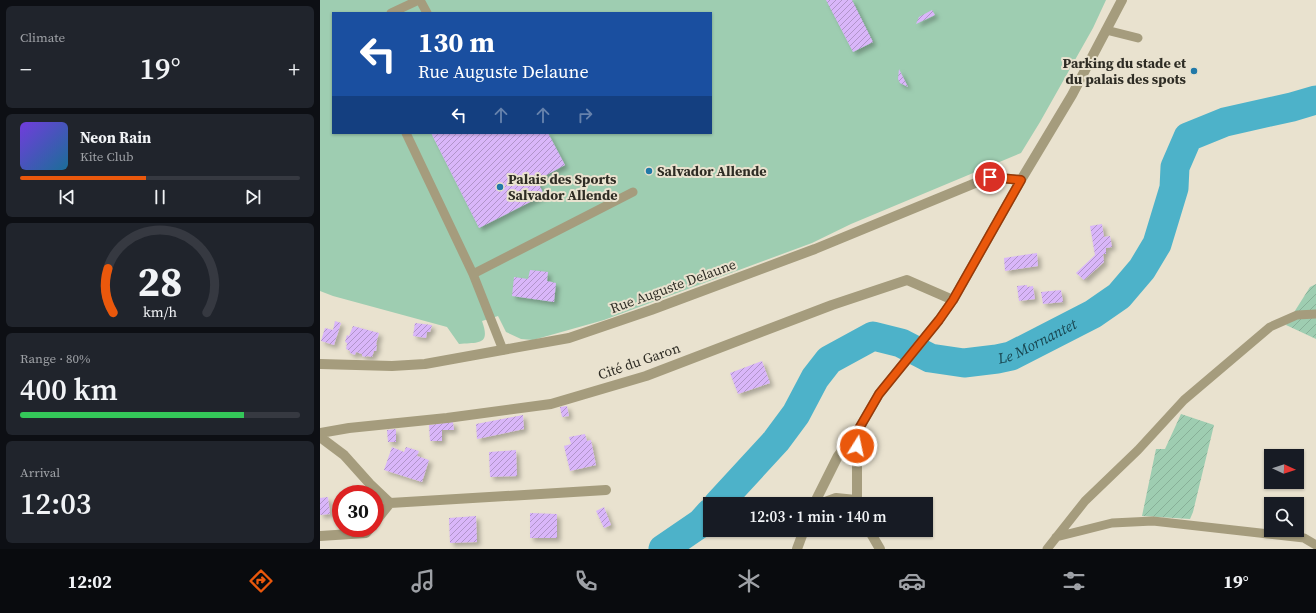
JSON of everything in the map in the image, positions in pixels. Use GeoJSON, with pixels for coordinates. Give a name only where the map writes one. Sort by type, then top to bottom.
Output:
{"type":"FeatureCollection","features":[{"type":"Feature","properties":{"kind":"street"},"geometry":{"type":"LineString","coordinates":[[818,497],[838,456],[857,432],[879,394],[906,362],[953,300],[1021,180],[1072,95],[1122,0]]}},
{"type":"Feature","properties":{"kind":"street","name":"Rue Auguste Delaune"},"geometry":{"type":"LineString","coordinates":[[320,364],[392,366],[425,364],[569,338],[651,310],[815,249],[990,177],[1021,180]]}},
{"type":"Feature","properties":{"kind":"street","name":"Cité du Garon"},"geometry":{"type":"LineString","coordinates":[[320,433],[349,428],[447,418],[551,404],[646,376],[832,305],[907,280],[953,300]]}},
{"type":"Feature","properties":{"kind":"street"},"geometry":{"type":"LineString","coordinates":[[857,432],[857,497]]}},
{"type":"Feature","properties":{"kind":"street"},"geometry":{"type":"LineString","coordinates":[[320,437],[344,455],[370,484],[390,503],[606,490]]}},
{"type":"Feature","properties":{"kind":"street"},"geometry":{"type":"LineString","coordinates":[[384,511],[390,503]]}},
{"type":"Feature","properties":{"kind":"street"},"geometry":{"type":"LineString","coordinates":[[320,536],[332,535]]}},
{"type":"Feature","properties":{"kind":"street"},"geometry":{"type":"LineString","coordinates":[[797,549],[801,537]]}},
{"type":"Feature","properties":{"kind":"street"},"geometry":{"type":"LineString","coordinates":[[873,537],[880,549]]}},
{"type":"Feature","properties":{"kind":"lane"},"geometry":{"type":"LineString","coordinates":[[393,12],[419,0],[426,12]]}},
{"type":"Feature","properties":{"kind":"lane"},"geometry":{"type":"LineString","coordinates":[[1106,30],[1138,38]]}},
{"type":"Feature","properties":{"kind":"lane"},"geometry":{"type":"LineString","coordinates":[[406,134],[473,274],[503,350]]}},
{"type":"Feature","properties":{"kind":"lane"},"geometry":{"type":"LineString","coordinates":[[473,274],[633,192]]}},
{"type":"Feature","properties":{"kind":"lane"},"geometry":{"type":"LineString","coordinates":[[1047,549],[1085,501],[1138,450],[1184,400],[1270,327],[1297,314],[1316,314]]}},
{"type":"Feature","properties":{"kind":"lane"},"geometry":{"type":"LineString","coordinates":[[1056,536],[1112,523],[1154,521],[1304,538],[1316,545]]}},
{"type":"Feature","properties":{"kind":"green space","name":"Salvador Allende"},"geometry":{"type":"Polygon","coordinates":[[[320,0],[1106,0],[1093,28],[1021,153],[851,224],[812,243],[604,320],[533,340],[521,339],[506,332],[498,316],[482,321],[485,335],[484,339],[477,342],[459,344],[447,327],[333,296],[320,291],[320,0]]]}},
{"type":"Feature","properties":{"kind":"green space"},"geometry":{"type":"Polygon","coordinates":[[[1316,284],[1316,339],[1286,325],[1310,287],[1316,284]]]}},
{"type":"Feature","properties":{"kind":"green space"},"geometry":{"type":"Polygon","coordinates":[[[1181,414],[1214,425],[1193,512],[1190,519],[1142,516],[1156,449],[1165,449],[1181,414]]]}},
{"type":"Feature","properties":{"kind":"building"},"geometry":{"type":"Polygon","coordinates":[[[826,0],[852,0],[873,42],[853,52],[826,0]]]}},
{"type":"Feature","properties":{"kind":"building"},"geometry":{"type":"Polygon","coordinates":[[[932,10],[935,15],[916,24],[919,17],[932,10]]]}},
{"type":"Feature","properties":{"kind":"building"},"geometry":{"type":"Polygon","coordinates":[[[899,69],[908,87],[900,83],[898,79],[899,69]]]}},
{"type":"Feature","properties":{"kind":"building","name":"Palais des Sports Salvador Allende"},"geometry":{"type":"Polygon","coordinates":[[[432,134],[549,134],[565,165],[537,180],[544,195],[479,228],[432,134]]]}},
{"type":"Feature","properties":{"kind":"building"},"geometry":{"type":"Polygon","coordinates":[[[1102,224],[1104,237],[1110,236],[1112,247],[1106,248],[1106,254],[1103,254],[1104,262],[1084,280],[1076,273],[1095,255],[1090,226],[1102,224]]]}},
{"type":"Feature","properties":{"kind":"building"},"geometry":{"type":"Polygon","coordinates":[[[1037,253],[1038,266],[1005,271],[1004,258],[1037,253]]]}},
{"type":"Feature","properties":{"kind":"building"},"geometry":{"type":"Polygon","coordinates":[[[530,270],[548,272],[547,281],[556,283],[554,302],[512,296],[514,277],[528,279],[530,270]]]}},
{"type":"Feature","properties":{"kind":"building"},"geometry":{"type":"Polygon","coordinates":[[[1027,285],[1027,287],[1033,286],[1035,299],[1019,301],[1017,286],[1027,285]]]}},
{"type":"Feature","properties":{"kind":"building"},"geometry":{"type":"Polygon","coordinates":[[[1061,290],[1063,302],[1043,304],[1041,292],[1061,290]]]}},
{"type":"Feature","properties":{"kind":"building"},"geometry":{"type":"Polygon","coordinates":[[[335,321],[341,323],[334,345],[321,341],[325,328],[333,330],[335,321]]]}},
{"type":"Feature","properties":{"kind":"building"},"geometry":{"type":"Polygon","coordinates":[[[415,323],[432,325],[430,332],[427,332],[426,338],[413,336],[415,323]]]}},
{"type":"Feature","properties":{"kind":"building"},"geometry":{"type":"Polygon","coordinates":[[[353,326],[379,333],[376,351],[374,351],[372,357],[362,356],[362,354],[356,352],[355,355],[346,349],[347,343],[345,342],[347,335],[349,336],[353,326]]]}},
{"type":"Feature","properties":{"kind":"building"},"geometry":{"type":"Polygon","coordinates":[[[762,361],[770,383],[738,394],[730,373],[762,361]]]}},
{"type":"Feature","properties":{"kind":"building"},"geometry":{"type":"Polygon","coordinates":[[[567,406],[569,416],[562,417],[560,407],[567,406]]]}},
{"type":"Feature","properties":{"kind":"building"},"geometry":{"type":"Polygon","coordinates":[[[523,415],[524,429],[477,439],[476,424],[523,415]]]}},
{"type":"Feature","properties":{"kind":"building"},"geometry":{"type":"Polygon","coordinates":[[[453,422],[454,430],[442,430],[442,441],[430,441],[429,425],[453,422]]]}},
{"type":"Feature","properties":{"kind":"building"},"geometry":{"type":"Polygon","coordinates":[[[396,429],[396,442],[388,442],[387,430],[396,429]]]}},
{"type":"Feature","properties":{"kind":"building"},"geometry":{"type":"Polygon","coordinates":[[[585,434],[587,441],[591,440],[596,465],[570,471],[564,446],[571,444],[569,437],[585,434]]]}},
{"type":"Feature","properties":{"kind":"building"},"geometry":{"type":"Polygon","coordinates":[[[392,447],[404,452],[406,447],[419,451],[417,456],[429,460],[422,482],[384,470],[392,447]]]}},
{"type":"Feature","properties":{"kind":"building"},"geometry":{"type":"Polygon","coordinates":[[[516,450],[517,476],[490,477],[489,452],[516,450]]]}},
{"type":"Feature","properties":{"kind":"building"},"geometry":{"type":"Polygon","coordinates":[[[328,497],[330,514],[320,515],[320,498],[328,497]]]}},
{"type":"Feature","properties":{"kind":"building"},"geometry":{"type":"Polygon","coordinates":[[[604,507],[611,525],[604,528],[596,511],[604,507]]]}},
{"type":"Feature","properties":{"kind":"building"},"geometry":{"type":"Polygon","coordinates":[[[530,513],[557,514],[557,538],[530,538],[530,513]]]}},
{"type":"Feature","properties":{"kind":"building"},"geometry":{"type":"Polygon","coordinates":[[[476,516],[477,542],[450,543],[449,518],[476,516]]]}},
{"type":"Feature","properties":{"kind":"waterway","name":"Le Mornantet"},"geometry":{"type":"LineString","coordinates":[[724,497],[776,441],[796,414],[815,378],[829,360],[873,336],[901,343],[930,358],[964,363],[997,359],[1011,356],[1093,314],[1119,296],[1142,269],[1157,244],[1174,188],[1175,167],[1188,137],[1225,122],[1316,100]]}},
{"type":"Feature","properties":{"kind":"waterway","name":"Le Mornantet"},"geometry":{"type":"LineString","coordinates":[[663,549],[703,521]]}},
{"type":"Feature","properties":{"kind":"place","name":"Parking du stade et du palais des spots"},"geometry":{"type":"Point","coordinates":[1194,71]}},
{"type":"Feature","properties":{"kind":"place","name":"Salvador Allende"},"geometry":{"type":"Point","coordinates":[649,171]}},
{"type":"Feature","properties":{"kind":"place","name":"Palais des Sports Salvador Allende"},"geometry":{"type":"Point","coordinates":[500,187]}},
{"type":"Feature","properties":{"kind":"route"},"geometry":{"type":"LineString","coordinates":[[857,446],[857,432],[879,394],[939,320],[953,300],[1021,180],[990,177]]}}]}
